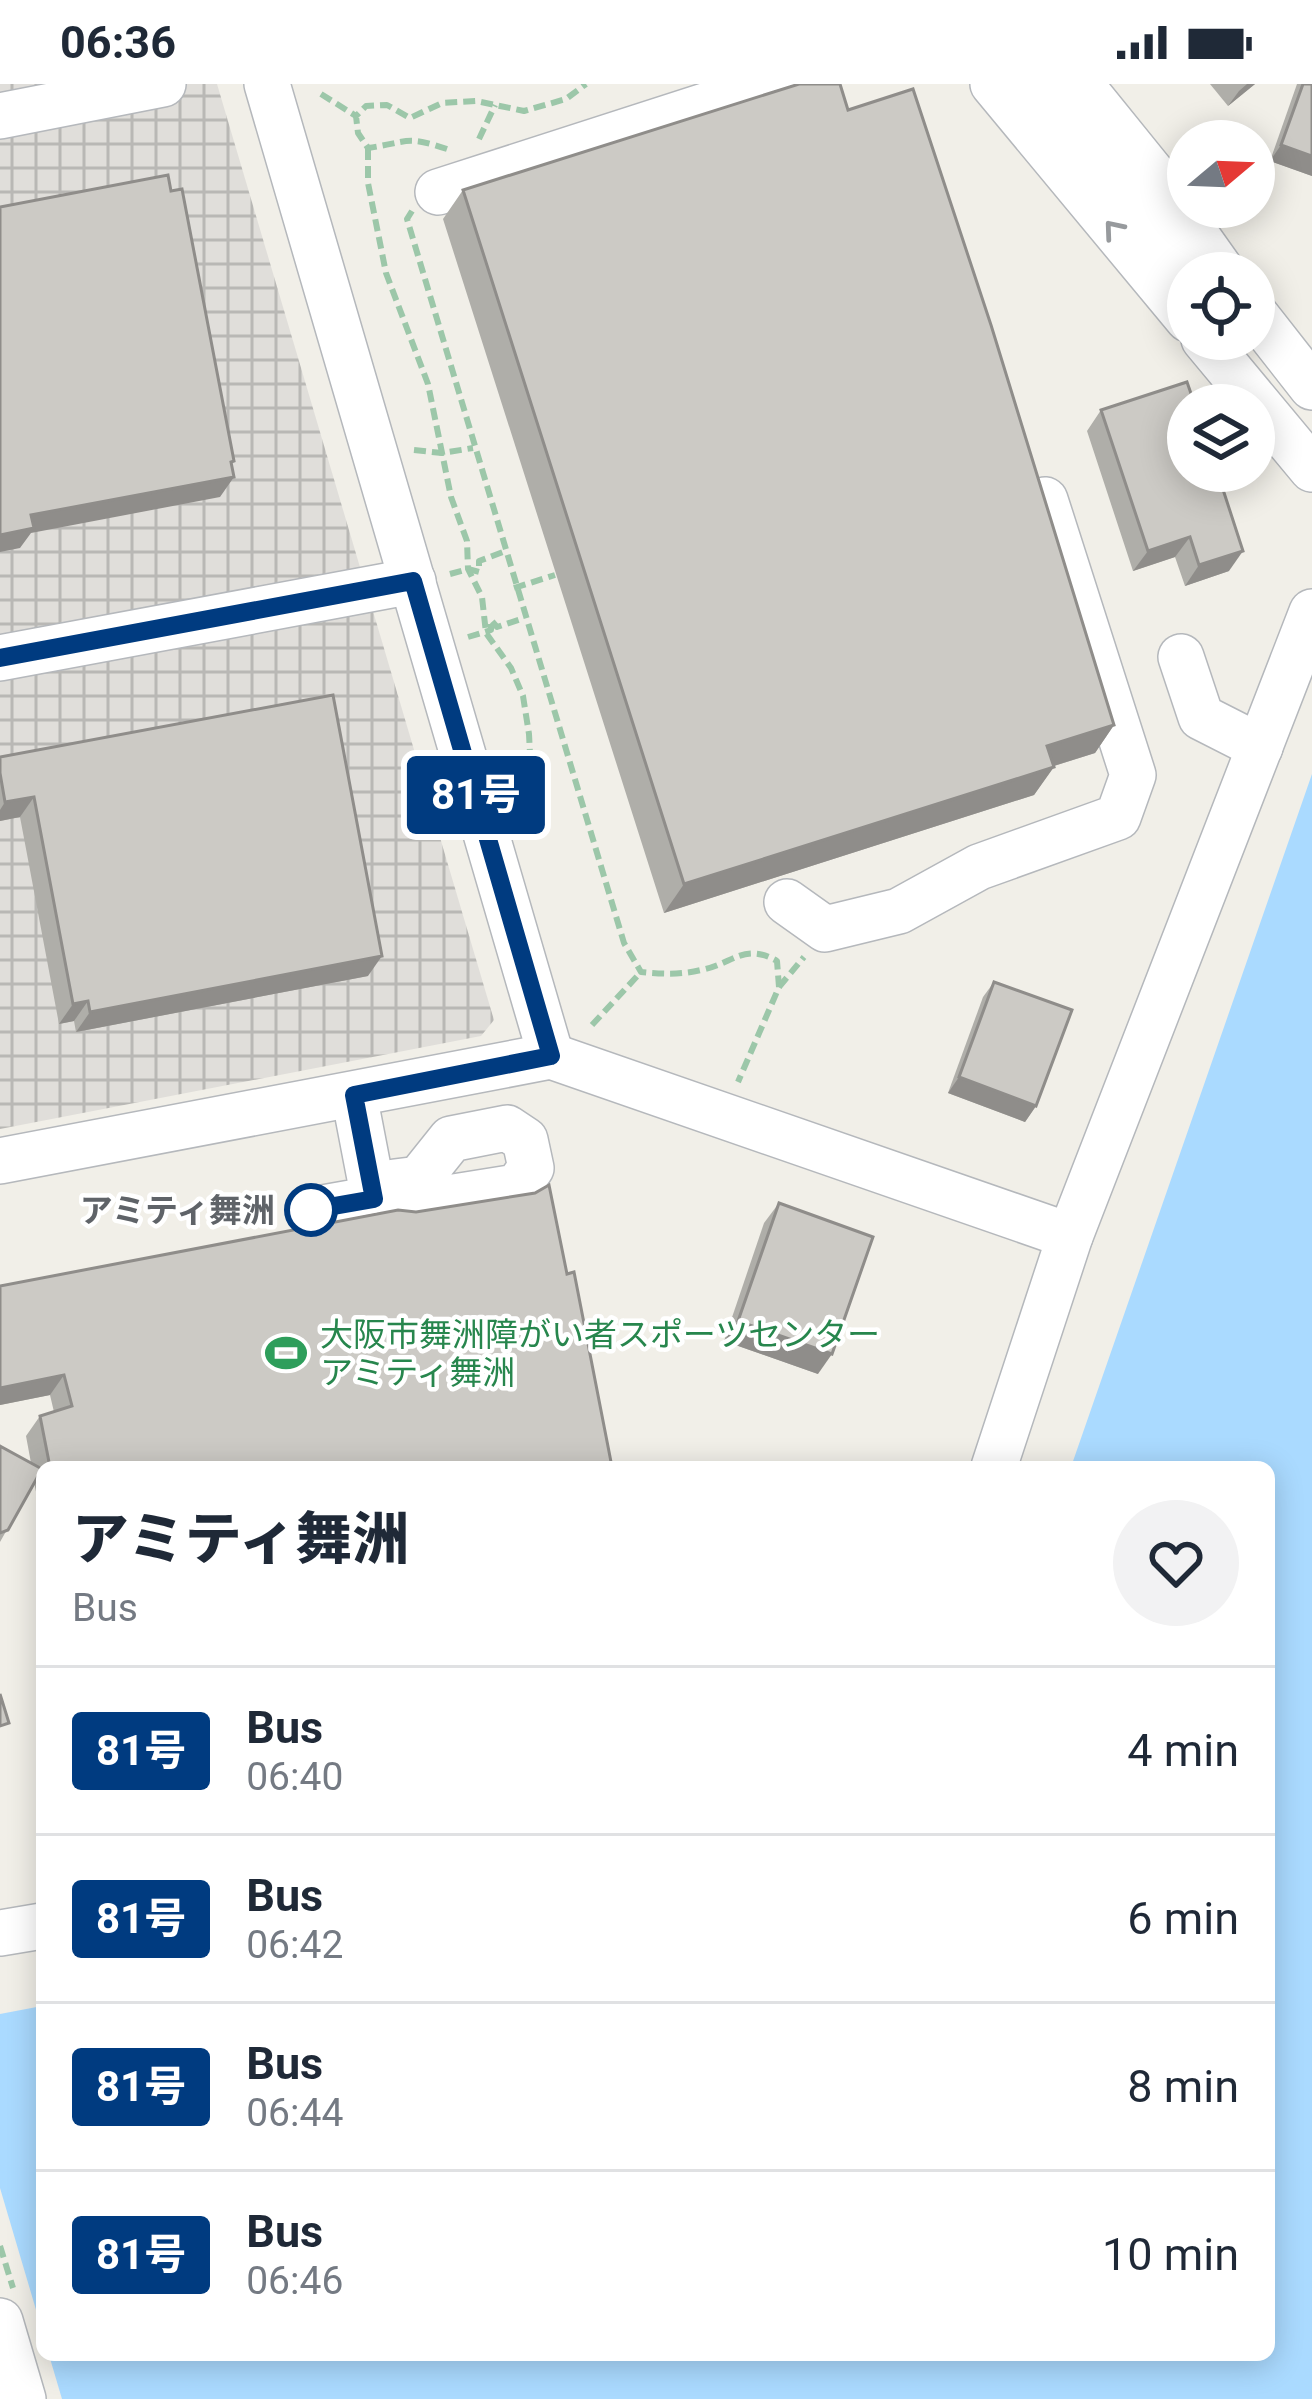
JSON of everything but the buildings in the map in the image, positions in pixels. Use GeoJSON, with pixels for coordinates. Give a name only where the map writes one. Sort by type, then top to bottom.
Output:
{"type":"FeatureCollection","features":[{"type":"Feature","properties":{"kind":"street"},"geometry":{"type":"LineString","coordinates":[[0,116],[164,84]]}},
{"type":"Feature","properties":{"kind":"street"},"geometry":{"type":"LineString","coordinates":[[266,84],[432,578],[551,1056]]}},
{"type":"Feature","properties":{"kind":"street"},"geometry":{"type":"LineString","coordinates":[[448,172],[773,84]]}},
{"type":"Feature","properties":{"kind":"street"},"geometry":{"type":"LineString","coordinates":[[993,84],[1167,295]]}},
{"type":"Feature","properties":{"kind":"street"},"geometry":{"type":"LineString","coordinates":[[1036,84],[1174,252]]}},
{"type":"Feature","properties":{"kind":"street"},"geometry":{"type":"LineString","coordinates":[[1080,84],[1208,252]]}},
{"type":"Feature","properties":{"kind":"street"},"geometry":{"type":"LineString","coordinates":[[1275,340],[1312,387]]}},
{"type":"Feature","properties":{"kind":"street"},"geometry":{"type":"LineString","coordinates":[[1221,360],[1312,469]]}},
{"type":"Feature","properties":{"kind":"street"},"geometry":{"type":"LineString","coordinates":[[1262,360],[1312,421]]}},
{"type":"Feature","properties":{"kind":"street"},"geometry":{"type":"LineString","coordinates":[[787,902],[803,957],[979,867],[1118,818],[1133,775],[1033,465]]}},
{"type":"Feature","properties":{"kind":"street"},"geometry":{"type":"LineString","coordinates":[[0,658],[432,578]]}},
{"type":"Feature","properties":{"kind":"street"},"geometry":{"type":"LineString","coordinates":[[996,1461],[1070,1236],[1312,612]]}},
{"type":"Feature","properties":{"kind":"street"},"geometry":{"type":"LineString","coordinates":[[1180,657],[1201,717],[1260,747]]}},
{"type":"Feature","properties":{"kind":"street"},"geometry":{"type":"LineString","coordinates":[[0,1161],[551,1056],[1070,1236]]}},
{"type":"Feature","properties":{"kind":"street"},"geometry":{"type":"LineString","coordinates":[[311,1210],[374,1199],[354,1095]]}},
{"type":"Feature","properties":{"kind":"street"},"geometry":{"type":"LineString","coordinates":[[0,1934],[36,1927]]}},
{"type":"Feature","properties":{"kind":"street"},"geometry":{"type":"LineString","coordinates":[[0,2321],[23,2399]]}},
{"type":"Feature","properties":{"kind":"path"},"geometry":{"type":"LineString","coordinates":[[356,116],[366,106],[387,105],[410,118],[442,104],[476,100],[524,111],[566,99],[586,84]]}},
{"type":"Feature","properties":{"kind":"path"},"geometry":{"type":"LineString","coordinates":[[321,94],[356,116]]}},
{"type":"Feature","properties":{"kind":"path"},"geometry":{"type":"LineString","coordinates":[[476,144],[495,105]]}},
{"type":"Feature","properties":{"kind":"path"},"geometry":{"type":"LineString","coordinates":[[356,116],[358,134],[368,148],[368,184],[386,273],[428,384],[467,542],[467,569],[482,597],[486,633],[511,668],[523,696],[532,793],[522,817]]}},
{"type":"Feature","properties":{"kind":"path"},"geometry":{"type":"LineString","coordinates":[[368,148],[401,139],[424,139],[448,172],[407,219],[514,588],[624,943],[640,972]]}},
{"type":"Feature","properties":{"kind":"path"},"geometry":{"type":"LineString","coordinates":[[414,450],[442,453],[473,448]]}},
{"type":"Feature","properties":{"kind":"path"},"geometry":{"type":"LineString","coordinates":[[432,578],[467,569],[479,572],[479,561],[504,551]]}},
{"type":"Feature","properties":{"kind":"path"},"geometry":{"type":"LineString","coordinates":[[514,588],[556,575]]}},
{"type":"Feature","properties":{"kind":"path"},"geometry":{"type":"LineString","coordinates":[[468,637],[486,633],[491,620],[497,627],[524,618]]}},
{"type":"Feature","properties":{"kind":"path"},"geometry":{"type":"LineString","coordinates":[[640,972],[671,975],[708,969],[740,954],[762,952],[777,961],[803,957]]}},
{"type":"Feature","properties":{"kind":"path"},"geometry":{"type":"LineString","coordinates":[[739,1082],[803,957]]}},
{"type":"Feature","properties":{"kind":"path"},"geometry":{"type":"LineString","coordinates":[[592,1024],[640,972]]}},
{"type":"Feature","properties":{"kind":"shaded area"},"geometry":{"type":"Polygon","coordinates":[[[0,84],[217,84],[494,1020],[481,1036],[0,1129],[0,84]]]}},
{"type":"Feature","properties":{"kind":"water"},"geometry":{"type":"Polygon","coordinates":[[[1312,774],[1312,2399],[0,2399],[0,2014],[36,2007],[36,2361],[1275,2361],[1275,1461],[1073,1461],[1312,774]]]}},
{"type":"Feature","properties":{"kind":"pier"},"geometry":{"type":"Polygon","coordinates":[[[0,2188],[36,2310],[36,2361],[51,2361],[62,2399],[0,2399],[0,2188]]]}},
{"type":"Feature","properties":{"kind":"bus line","name":"81号"},"geometry":{"type":"LineString","coordinates":[[0,658],[413,581],[551,1056],[354,1095],[374,1199],[311,1210]]}},
{"type":"Feature","properties":{"kind":"place","name":"アミティ舞洲"},"geometry":{"type":"Point","coordinates":[311,1210]}},
{"type":"Feature","properties":{"kind":"place","name":"大阪市舞洲障がい者スポーツセンター アミティ舞洲"},"geometry":{"type":"Point","coordinates":[286,1353]}}]}
